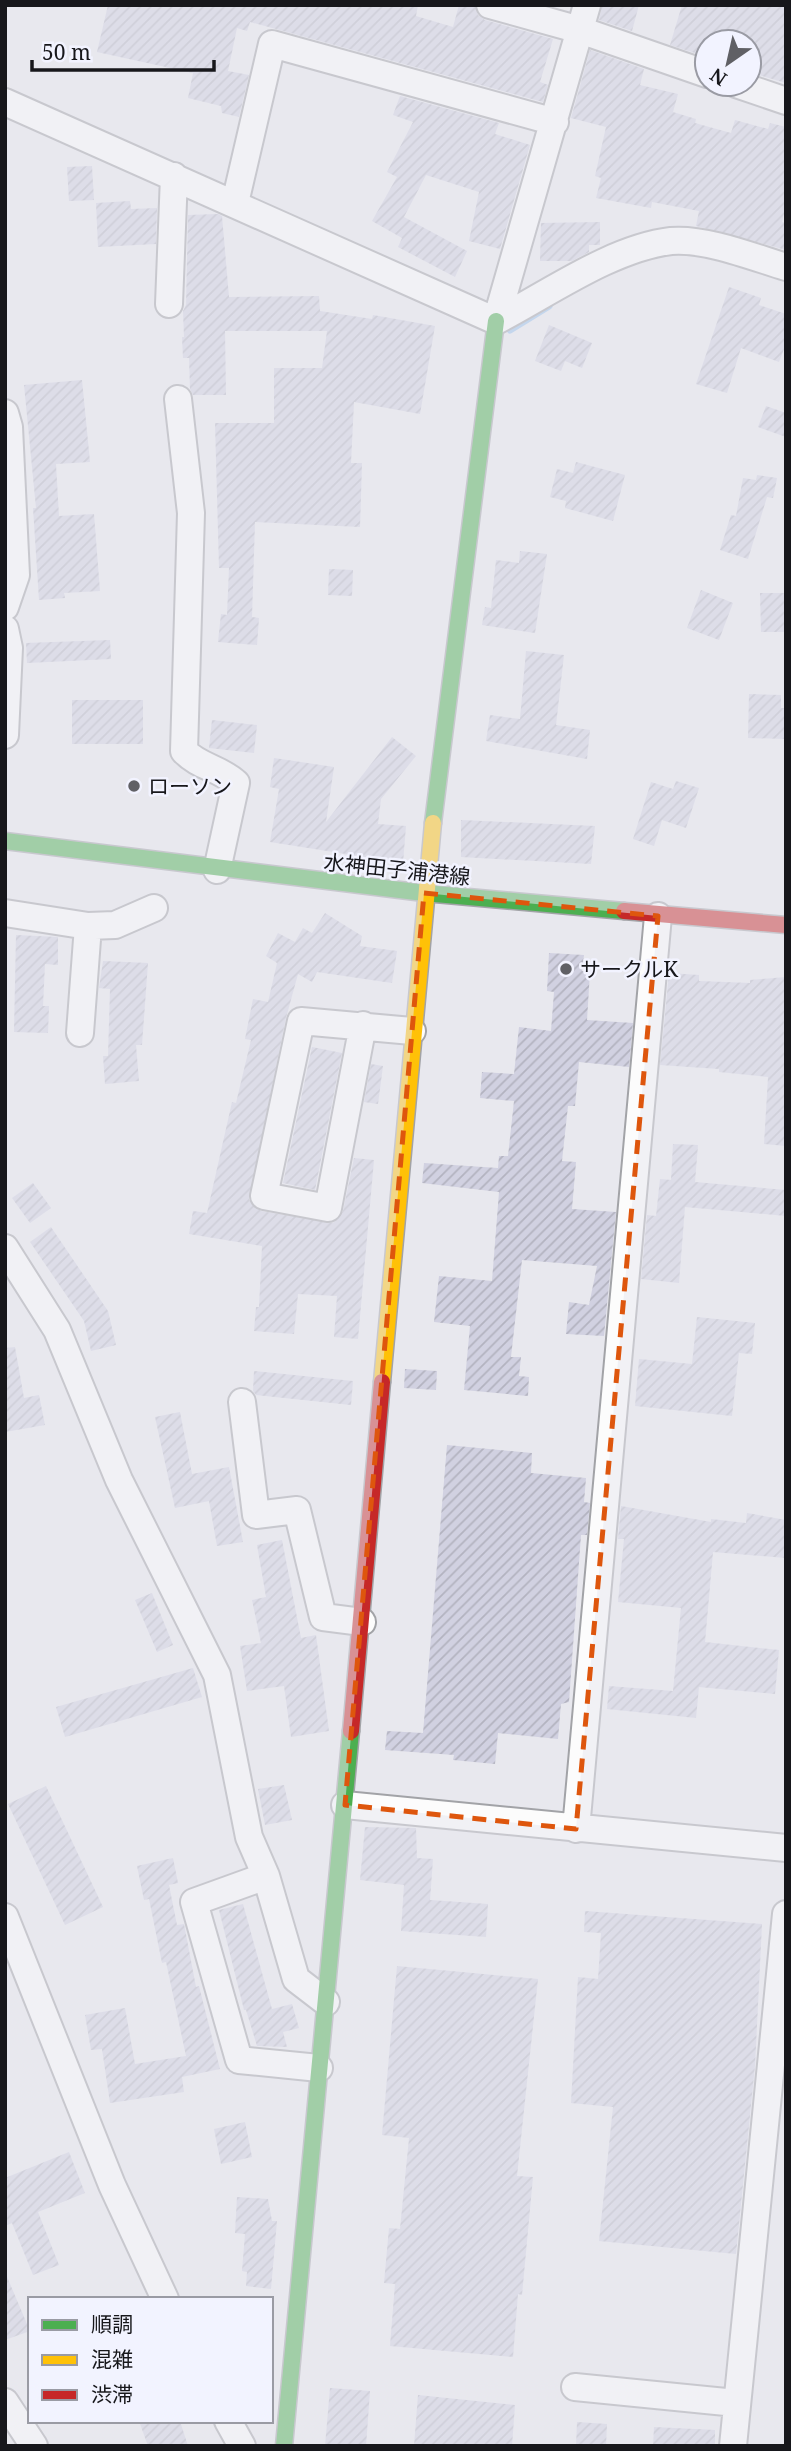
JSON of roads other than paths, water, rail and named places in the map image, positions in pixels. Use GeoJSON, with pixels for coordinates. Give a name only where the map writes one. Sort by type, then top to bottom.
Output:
{"type":"FeatureCollection","features":[{"type":"Feature","properties":{"kind":"street"},"geometry":{"type":"LineString","coordinates":[[490,5],[583,18],[693,68]]}},
{"type":"Feature","properties":{"kind":"street"},"geometry":{"type":"LineString","coordinates":[[284,2446],[362,1622],[424,893],[496,321],[583,18]]}},
{"type":"Feature","properties":{"kind":"street"},"geometry":{"type":"LineString","coordinates":[[234,203],[271,44],[555,122]]}},
{"type":"Feature","properties":{"kind":"street"},"geometry":{"type":"LineString","coordinates":[[763,93],[786,101]]}},
{"type":"Feature","properties":{"kind":"street"},"geometry":{"type":"LineString","coordinates":[[5,102],[496,321]]}},
{"type":"Feature","properties":{"kind":"street"},"geometry":{"type":"LineString","coordinates":[[169,304],[174,176]]}},
{"type":"Feature","properties":{"kind":"street"},"geometry":{"type":"LineString","coordinates":[[496,321],[614,257],[672,241],[718,247],[786,267]]}},
{"type":"Feature","properties":{"kind":"street"},"geometry":{"type":"LineString","coordinates":[[178,399],[191,513],[184,751],[194,762],[223,771],[236,783],[217,870]]}},
{"type":"Feature","properties":{"kind":"street"},"geometry":{"type":"LineString","coordinates":[[5,413],[9,427],[16,575],[5,607]]}},
{"type":"Feature","properties":{"kind":"street"},"geometry":{"type":"LineString","coordinates":[[5,629],[9,648],[5,736]]}},
{"type":"Feature","properties":{"kind":"street","name":"水神田子浦港線"},"geometry":{"type":"LineString","coordinates":[[5,841],[217,870],[424,893],[658,916],[786,925]]}},
{"type":"Feature","properties":{"kind":"street"},"geometry":{"type":"LineString","coordinates":[[5,913],[88,926],[115,925],[154,908]]}},
{"type":"Feature","properties":{"kind":"street"},"geometry":{"type":"LineString","coordinates":[[576,1829],[658,916]]}},
{"type":"Feature","properties":{"kind":"street"},"geometry":{"type":"LineString","coordinates":[[80,1033],[88,926]]}},
{"type":"Feature","properties":{"kind":"street"},"geometry":{"type":"LineString","coordinates":[[363,1025],[328,1208],[264,1196],[301,1021],[363,1025],[412,1031]]}},
{"type":"Feature","properties":{"kind":"street"},"geometry":{"type":"LineString","coordinates":[[5,1248],[57,1330],[119,1480],[217,1675],[249,1837],[266,1876],[296,1979],[326,2003]]}},
{"type":"Feature","properties":{"kind":"street"},"geometry":{"type":"LineString","coordinates":[[242,1402],[256,1515],[297,1510],[323,1617],[362,1622]]}},
{"type":"Feature","properties":{"kind":"street"},"geometry":{"type":"LineString","coordinates":[[345,1805],[786,1848]]}},
{"type":"Feature","properties":{"kind":"street"},"geometry":{"type":"LineString","coordinates":[[266,1876],[194,1902],[205,1947],[239,2060],[319,2068]]}},
{"type":"Feature","properties":{"kind":"street"},"geometry":{"type":"LineString","coordinates":[[733,2446],[786,1914]]}},
{"type":"Feature","properties":{"kind":"street"},"geometry":{"type":"LineString","coordinates":[[5,1917],[112,2185],[164,2297]]}},
{"type":"Feature","properties":{"kind":"street"},"geometry":{"type":"LineString","coordinates":[[575,2387],[736,2403]]}},
{"type":"Feature","properties":{"kind":"street"},"geometry":{"type":"LineString","coordinates":[[5,2402],[34,2446]]}},
{"type":"Feature","properties":{"kind":"street"},"geometry":{"type":"LineString","coordinates":[[229,2423],[242,2446]]}},
{"type":"Feature","properties":{"kind":"waterway"},"geometry":{"type":"LineString","coordinates":[[510,330],[549,306]]}},
{"type":"Feature","properties":{"kind":"place","name":"ローソン"},"geometry":{"type":"Point","coordinates":[134,786]}},
{"type":"Feature","properties":{"kind":"place","name":"サークルK"},"geometry":{"type":"Point","coordinates":[566,969]}}]}
